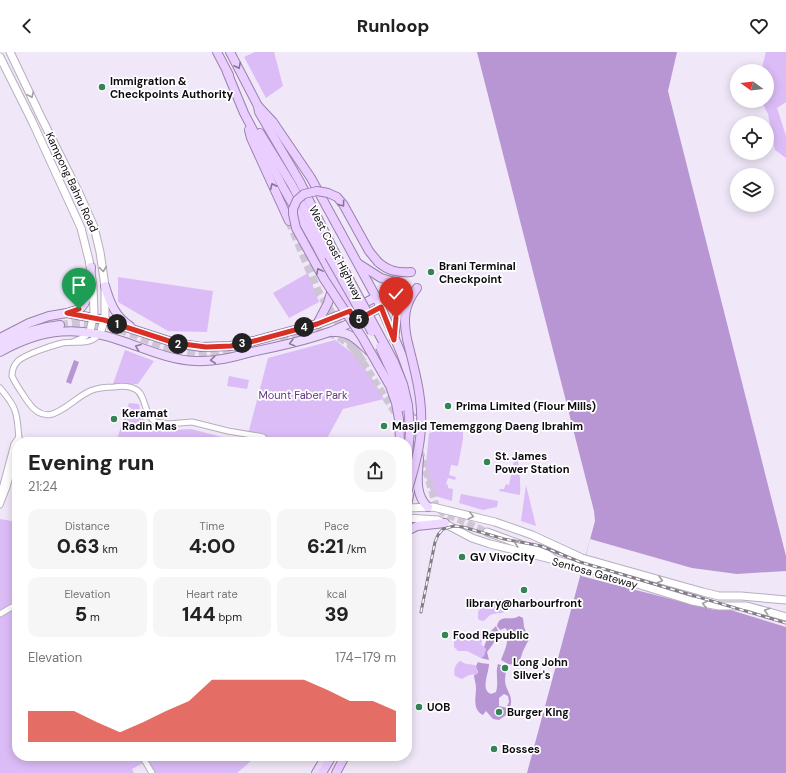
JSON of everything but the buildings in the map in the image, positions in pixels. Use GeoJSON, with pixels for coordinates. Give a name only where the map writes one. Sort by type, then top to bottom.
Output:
{"type":"FeatureCollection","features":[{"type":"Feature","properties":{"kind":"highway","name":"West Coast Highway"},"geometry":{"type":"LineString","coordinates":[[217,52],[255,124],[394,362],[403,384],[408,405],[409,437]]}},
{"type":"Feature","properties":{"kind":"highway","name":"West Coast Highway"},"geometry":{"type":"LineString","coordinates":[[230,52],[258,106],[259,112],[300,182],[332,254],[381,348],[396,382],[404,419],[405,437]]}},
{"type":"Feature","properties":{"kind":"highway"},"geometry":{"type":"LineString","coordinates":[[227,72],[244,113],[284,189],[316,244],[350,311]]}},
{"type":"Feature","properties":{"kind":"highway"},"geometry":{"type":"LineString","coordinates":[[258,106],[275,125],[311,178],[376,297]]}},
{"type":"Feature","properties":{"kind":"highway"},"geometry":{"type":"LineString","coordinates":[[244,113],[251,138],[289,221]]}},
{"type":"Feature","properties":{"kind":"highway"},"geometry":{"type":"LineString","coordinates":[[400,437],[399,419],[396,403],[390,386],[362,337],[324,279],[296,228],[293,209],[297,200],[304,194],[318,191],[337,197],[343,204],[369,251],[378,262],[388,270],[411,272]]}},
{"type":"Feature","properties":{"kind":"highway"},"geometry":{"type":"LineString","coordinates":[[357,262],[377,276],[385,280],[395,282]]}},
{"type":"Feature","properties":{"kind":"highway"},"geometry":{"type":"LineString","coordinates":[[317,324],[328,303],[334,280]]}},
{"type":"Feature","properties":{"kind":"highway"},"geometry":{"type":"LineString","coordinates":[[412,474],[421,428],[419,390],[404,325],[408,305],[417,288]]}},
{"type":"Feature","properties":{"kind":"highway"},"geometry":{"type":"LineString","coordinates":[[322,773],[329,761]]}},
{"type":"Feature","properties":{"kind":"highway"},"geometry":{"type":"LineString","coordinates":[[338,773],[344,761]]}},
{"type":"Feature","properties":{"kind":"main road","name":"Kampong Bahru Road"},"geometry":{"type":"LineString","coordinates":[[10,52],[24,78],[94,227],[100,252],[105,286],[106,309],[100,334]]}},
{"type":"Feature","properties":{"kind":"main road","name":"Kampong Bahru Road"},"geometry":{"type":"LineString","coordinates":[[0,57],[81,228],[90,267],[94,299],[93,317],[90,331]]}},
{"type":"Feature","properties":{"kind":"main road"},"geometry":{"type":"LineString","coordinates":[[16,89],[19,81],[24,78]]}},
{"type":"Feature","properties":{"kind":"main road"},"geometry":{"type":"LineString","coordinates":[[0,338],[29,323],[49,316],[79,309],[84,304],[89,286],[90,267]]}},
{"type":"Feature","properties":{"kind":"main road"},"geometry":{"type":"LineString","coordinates":[[105,286],[108,300],[115,312],[136,330]]}},
{"type":"Feature","properties":{"kind":"main road"},"geometry":{"type":"LineString","coordinates":[[394,340],[398,308],[405,294]]}},
{"type":"Feature","properties":{"kind":"main road"},"geometry":{"type":"LineString","coordinates":[[67,313],[104,320],[164,340],[197,346],[231,346],[317,324],[350,311],[376,297],[409,374],[416,402],[418,428],[417,447],[412,477]]}},
{"type":"Feature","properties":{"kind":"main road"},"geometry":{"type":"LineString","coordinates":[[0,345],[27,331],[45,326],[90,331],[170,357],[195,361],[218,360],[289,344],[330,332],[381,307]]}},
{"type":"Feature","properties":{"kind":"main road"},"geometry":{"type":"LineString","coordinates":[[350,311],[388,385],[396,415],[396,437]]}},
{"type":"Feature","properties":{"kind":"main road"},"geometry":{"type":"LineString","coordinates":[[0,352],[28,339],[50,333],[61,328]]}},
{"type":"Feature","properties":{"kind":"main road"},"geometry":{"type":"LineString","coordinates":[[330,332],[341,332],[352,336],[371,353]]}},
{"type":"Feature","properties":{"kind":"main road"},"geometry":{"type":"LineString","coordinates":[[195,361],[189,355],[190,350],[197,346]]}},
{"type":"Feature","properties":{"kind":"main road"},"geometry":{"type":"LineString","coordinates":[[418,428],[421,439],[418,483],[424,503],[428,507]]}},
{"type":"Feature","properties":{"kind":"main road","name":"Sentosa Gateway"},"geometry":{"type":"LineString","coordinates":[[412,507],[428,507],[495,522],[532,535],[582,558],[719,596],[741,596],[786,600]]}},
{"type":"Feature","properties":{"kind":"main road","name":"Sentosa Gateway"},"geometry":{"type":"LineString","coordinates":[[412,518],[438,520],[472,538],[487,544],[579,566],[692,601],[719,606],[747,606],[786,617]]}},
{"type":"Feature","properties":{"kind":"main road"},"geometry":{"type":"LineString","coordinates":[[412,528],[417,526],[445,523]]}},
{"type":"Feature","properties":{"kind":"main road"},"geometry":{"type":"LineString","coordinates":[[486,532],[539,550],[556,560],[559,552],[558,549],[548,543]]}},
{"type":"Feature","properties":{"kind":"main road"},"geometry":{"type":"LineString","coordinates":[[316,773],[323,761]]}},
{"type":"Feature","properties":{"kind":"street"},"geometry":{"type":"LineString","coordinates":[[55,345],[61,337],[61,328]]}},
{"type":"Feature","properties":{"kind":"street"},"geometry":{"type":"LineString","coordinates":[[90,331],[86,336],[72,342],[55,345],[18,361],[12,371],[12,376],[21,392],[40,414],[50,415],[60,411],[98,388],[118,386],[129,387],[135,388],[141,394],[146,412],[155,422],[168,424],[192,422],[263,437]]}},
{"type":"Feature","properties":{"kind":"street"},"geometry":{"type":"LineString","coordinates":[[72,342],[89,342],[100,334]]}},
{"type":"Feature","properties":{"kind":"street"},"geometry":{"type":"LineString","coordinates":[[0,388],[15,409],[19,437]]}},
{"type":"Feature","properties":{"kind":"street"},"geometry":{"type":"LineString","coordinates":[[0,496],[12,451]]}},
{"type":"Feature","properties":{"kind":"street"},"geometry":{"type":"LineString","coordinates":[[0,505],[12,469]]}},
{"type":"Feature","properties":{"kind":"street"},"geometry":{"type":"LineString","coordinates":[[0,614],[12,607]]}},
{"type":"Feature","properties":{"kind":"street"},"geometry":{"type":"LineString","coordinates":[[145,761],[152,773]]}},
{"type":"Feature","properties":{"kind":"green space"},"geometry":{"type":"Polygon","coordinates":[[[255,52],[274,52],[283,86],[266,98],[244,57],[255,52]]]}},
{"type":"Feature","properties":{"kind":"green space"},"geometry":{"type":"Polygon","coordinates":[[[766,52],[786,52],[786,102],[777,108],[786,136],[786,158],[775,150],[774,116],[768,116],[765,108],[774,108],[774,64],[763,64],[766,52]]]}},
{"type":"Feature","properties":{"kind":"green space"},"geometry":{"type":"Polygon","coordinates":[[[308,273],[319,302],[289,318],[273,293],[308,273]]]}},
{"type":"Feature","properties":{"kind":"green space"},"geometry":{"type":"Polygon","coordinates":[[[118,277],[213,291],[207,332],[168,331],[118,302],[118,277]]]}},
{"type":"Feature","properties":{"kind":"green space","name":"Mount Faber Park"},"geometry":{"type":"Polygon","coordinates":[[[335,340],[355,355],[374,381],[384,399],[343,409],[328,437],[247,437],[268,358],[335,340]]]}},
{"type":"Feature","properties":{"kind":"green space"},"geometry":{"type":"Polygon","coordinates":[[[125,350],[154,361],[138,384],[113,384],[125,350]]]}},
{"type":"Feature","properties":{"kind":"green space"},"geometry":{"type":"Polygon","coordinates":[[[229,376],[249,380],[247,389],[227,386],[229,376]]]}},
{"type":"Feature","properties":{"kind":"green space"},"geometry":{"type":"Polygon","coordinates":[[[129,403],[139,404],[141,415],[151,431],[191,429],[222,437],[118,437],[129,403]]]}},
{"type":"Feature","properties":{"kind":"green space"},"geometry":{"type":"Polygon","coordinates":[[[463,425],[463,439],[458,466],[451,465],[449,475],[456,477],[455,480],[448,478],[446,484],[448,485],[448,488],[453,489],[452,501],[432,495],[425,474],[429,433],[463,425]]]}},
{"type":"Feature","properties":{"kind":"green space"},"geometry":{"type":"Polygon","coordinates":[[[516,451],[520,473],[520,495],[499,491],[500,489],[504,489],[506,484],[509,485],[516,451]]]}},
{"type":"Feature","properties":{"kind":"green space"},"geometry":{"type":"Polygon","coordinates":[[[526,485],[536,526],[521,521],[526,485]]]}},
{"type":"Feature","properties":{"kind":"green space"},"geometry":{"type":"Polygon","coordinates":[[[461,494],[498,501],[497,507],[483,510],[459,503],[461,494]]]}},
{"type":"Feature","properties":{"kind":"green space"},"geometry":{"type":"Polygon","coordinates":[[[0,519],[12,521],[12,761],[147,761],[132,769],[134,773],[0,773],[0,519]]]}},
{"type":"Feature","properties":{"kind":"green space"},"geometry":{"type":"Polygon","coordinates":[[[498,599],[503,599],[507,603],[505,612],[492,614],[484,621],[479,620],[478,612],[482,605],[498,599]]]}},
{"type":"Feature","properties":{"kind":"green space"},"geometry":{"type":"Polygon","coordinates":[[[477,630],[484,631],[485,634],[481,644],[486,649],[484,656],[481,658],[467,651],[458,651],[454,647],[454,642],[457,636],[470,635],[477,630]]]}},
{"type":"Feature","properties":{"kind":"green space"},"geometry":{"type":"Polygon","coordinates":[[[460,661],[466,664],[475,665],[477,668],[477,674],[469,675],[462,679],[455,676],[455,668],[460,661]]]}},
{"type":"Feature","properties":{"kind":"green space"},"geometry":{"type":"Polygon","coordinates":[[[147,761],[251,761],[237,773],[155,773],[147,761]]]}},
{"type":"Feature","properties":{"kind":"shaded area"},"geometry":{"type":"Polygon","coordinates":[[[477,52],[677,52],[668,91],[786,556],[786,773],[527,773],[595,521],[594,511],[477,52]]]}},
{"type":"Feature","properties":{"kind":"shaded area"},"geometry":{"type":"Polygon","coordinates":[[[74,360],[79,362],[71,384],[66,382],[74,360]]]}},
{"type":"Feature","properties":{"kind":"shaded area"},"geometry":{"type":"Polygon","coordinates":[[[519,616],[523,618],[524,627],[529,639],[519,663],[517,665],[508,664],[501,660],[506,647],[509,632],[505,628],[500,630],[497,626],[498,622],[503,619],[516,618],[519,616]]]}},
{"type":"Feature","properties":{"kind":"shaded area"},"geometry":{"type":"Polygon","coordinates":[[[496,626],[499,633],[487,652],[489,660],[481,658],[484,656],[486,649],[484,647],[489,633],[496,626]]]}},
{"type":"Feature","properties":{"kind":"shaded area"},"geometry":{"type":"Polygon","coordinates":[[[478,662],[489,664],[486,689],[491,694],[496,692],[498,664],[506,668],[505,681],[511,704],[510,708],[507,706],[509,702],[508,696],[504,694],[499,698],[499,706],[507,708],[508,711],[506,715],[499,720],[493,719],[486,711],[483,715],[477,710],[474,675],[478,672],[476,666],[478,662]]]}},
{"type":"Feature","properties":{"kind":"pier"},"geometry":{"type":"Polygon","coordinates":[[[590,539],[692,568],[737,574],[786,571],[786,627],[727,609],[714,610],[581,576],[590,539]]]}},
{"type":"Feature","properties":{"kind":"tunnel"},"geometry":{"type":"LineString","coordinates":[[289,221],[318,291],[363,362]]}},
{"type":"Feature","properties":{"kind":"tunnel"},"geometry":{"type":"LineString","coordinates":[[60,325],[74,323],[97,324],[122,330],[171,349],[197,355],[218,353],[240,348]]}},
{"type":"Feature","properties":{"kind":"tunnel"},"geometry":{"type":"LineString","coordinates":[[280,338],[316,332],[333,335],[341,338],[349,344],[363,362]]}},
{"type":"Feature","properties":{"kind":"tunnel"},"geometry":{"type":"LineString","coordinates":[[363,362],[410,437]]}},
{"type":"Feature","properties":{"kind":"tunnel"},"geometry":{"type":"LineString","coordinates":[[412,440],[421,454],[436,506],[443,513],[487,532]]}},
{"type":"Feature","properties":{"kind":"railway"},"geometry":{"type":"LineString","coordinates":[[421,612],[435,542],[443,529],[454,526],[463,527],[504,539],[541,546],[580,562],[786,623]]}},
{"type":"Feature","properties":{"kind":"place","name":"Immigration & Checkpoints Authority"},"geometry":{"type":"Point","coordinates":[102,87]}},
{"type":"Feature","properties":{"kind":"place","name":"Brani Terminal Checkpoint"},"geometry":{"type":"Point","coordinates":[431,272]}},
{"type":"Feature","properties":{"kind":"place","name":"Prima Limited (Flour Mills)"},"geometry":{"type":"Point","coordinates":[448,406]}},
{"type":"Feature","properties":{"kind":"place","name":"Keramat Radin Mas"},"geometry":{"type":"Point","coordinates":[114,419]}},
{"type":"Feature","properties":{"kind":"place","name":"Masjid Tememggong Daeng Ibrahim"},"geometry":{"type":"Point","coordinates":[384,426]}},
{"type":"Feature","properties":{"kind":"place","name":"St. James Power Station"},"geometry":{"type":"Point","coordinates":[487,462]}},
{"type":"Feature","properties":{"kind":"place","name":"GV VivoCity"},"geometry":{"type":"Point","coordinates":[462,557]}},
{"type":"Feature","properties":{"kind":"place","name":"library@harbourfront"},"geometry":{"type":"Point","coordinates":[524,590]}},
{"type":"Feature","properties":{"kind":"place","name":"Food Republic"},"geometry":{"type":"Point","coordinates":[445,635]}},
{"type":"Feature","properties":{"kind":"place","name":"Long John Silver's"},"geometry":{"type":"Point","coordinates":[505,668]}},
{"type":"Feature","properties":{"kind":"place","name":"UOB"},"geometry":{"type":"Point","coordinates":[419,707]}},
{"type":"Feature","properties":{"kind":"place","name":"Burger King"},"geometry":{"type":"Point","coordinates":[499,712]}},
{"type":"Feature","properties":{"kind":"place","name":"Bosses"},"geometry":{"type":"Point","coordinates":[494,749]}},
{"type":"Feature","properties":{"kind":"route"},"geometry":{"type":"LineString","coordinates":[[79,309],[67,313],[104,320],[175,343],[206,347],[231,346],[254,341],[317,324],[341,316],[350,311],[355,321],[381,307],[394,340],[396,318]]}}]}
